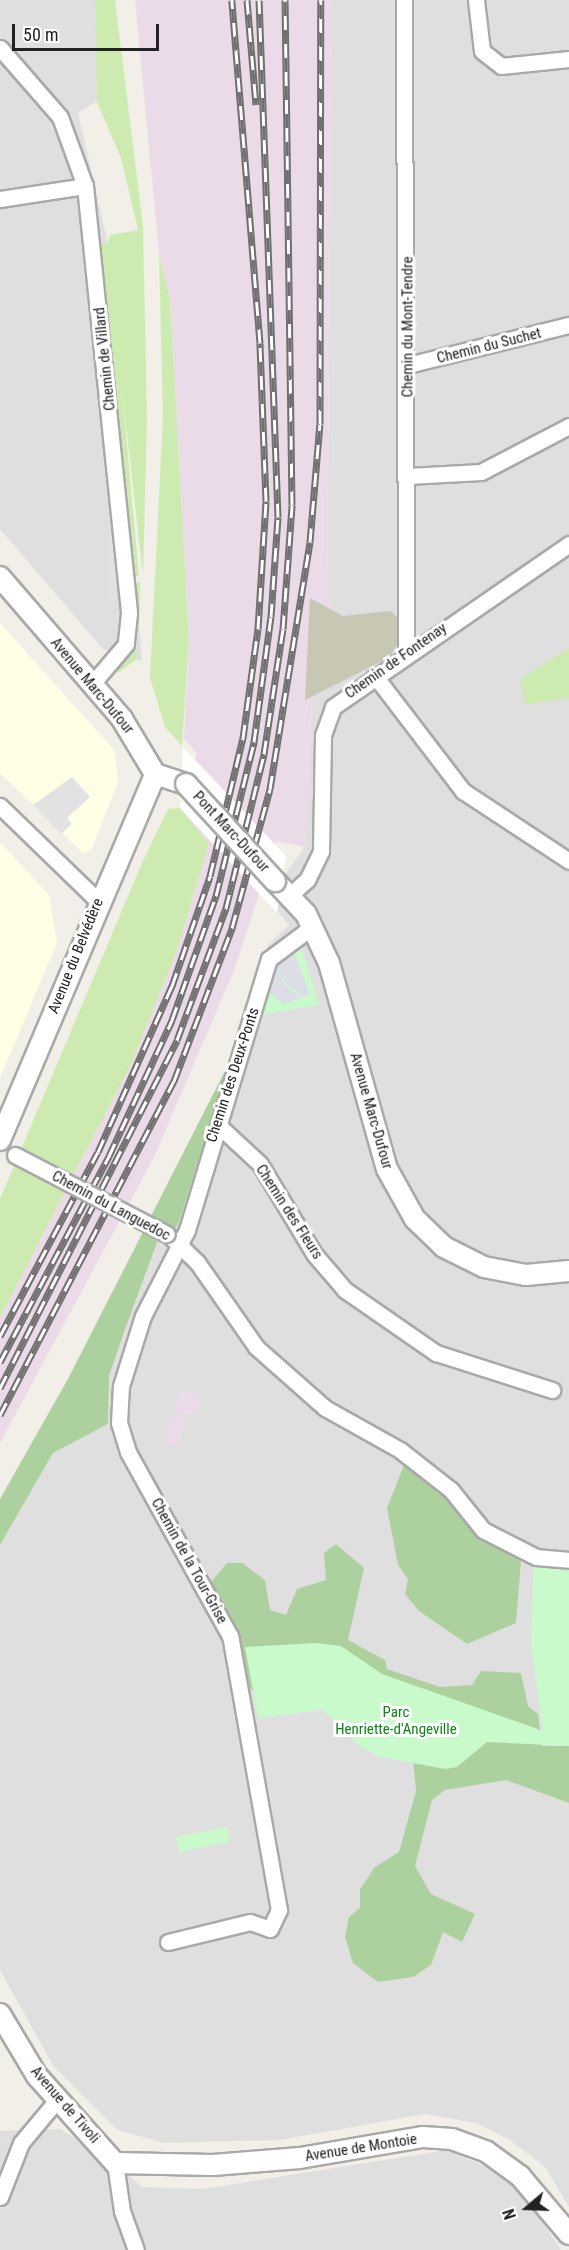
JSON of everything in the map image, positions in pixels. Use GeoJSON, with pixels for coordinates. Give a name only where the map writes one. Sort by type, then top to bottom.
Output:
{"type":"FeatureCollection","features":[{"type":"Feature","properties":{"kind":"street","name":"Chemin du Mont-Tendre"},"geometry":{"type":"LineString","coordinates":[[404,0],[408,365],[406,654]]}},
{"type":"Feature","properties":{"kind":"street"},"geometry":{"type":"LineString","coordinates":[[476,0],[482,51],[501,66],[569,59]]}},
{"type":"Feature","properties":{"kind":"street","name":"Chemin de Villard"},"geometry":{"type":"LineString","coordinates":[[0,48],[60,117],[85,186],[129,613],[126,644],[92,684]]}},
{"type":"Feature","properties":{"kind":"street"},"geometry":{"type":"LineString","coordinates":[[0,199],[85,186]]}},
{"type":"Feature","properties":{"kind":"street","name":"Chemin du Suchet"},"geometry":{"type":"LineString","coordinates":[[408,365],[569,326]]}},
{"type":"Feature","properties":{"kind":"street"},"geometry":{"type":"LineString","coordinates":[[408,476],[481,472],[569,426]]}},
{"type":"Feature","properties":{"kind":"street","name":"Chemin de Fontenay"},"geometry":{"type":"LineString","coordinates":[[290,896],[307,880],[321,851],[326,718],[341,699],[569,544]]}},
{"type":"Feature","properties":{"kind":"street","name":"Avenue Marc-Dufour"},"geometry":{"type":"LineString","coordinates":[[0,577],[142,746],[155,774]]}},
{"type":"Feature","properties":{"kind":"street"},"geometry":{"type":"LineString","coordinates":[[375,676],[463,791],[569,861]]}},
{"type":"Feature","properties":{"kind":"street","name":"Pont Marc-Dufour"},"geometry":{"type":"LineString","coordinates":[[155,774],[186,784],[275,880]]}},
{"type":"Feature","properties":{"kind":"street","name":"Avenue du Belvédère"},"geometry":{"type":"LineString","coordinates":[[0,1140],[155,774]]}},
{"type":"Feature","properties":{"kind":"street"},"geometry":{"type":"LineString","coordinates":[[0,806],[99,903]]}},
{"type":"Feature","properties":{"kind":"street","name":"Avenue Marc-Dufour"},"geometry":{"type":"LineString","coordinates":[[275,880],[313,926],[335,981],[387,1169],[415,1220],[444,1247],[484,1268],[526,1275],[569,1271]]}},
{"type":"Feature","properties":{"kind":"street","name":"Chemin des Deux-Ponts"},"geometry":{"type":"LineString","coordinates":[[174,1239],[218,1125],[269,959],[313,926]]}},
{"type":"Feature","properties":{"kind":"street","name":"Chemin des Fleurs"},"geometry":{"type":"LineString","coordinates":[[218,1125],[260,1164],[315,1255],[345,1290],[436,1353],[552,1390]]}},
{"type":"Feature","properties":{"kind":"street","name":"Chemin du Languedoc"},"geometry":{"type":"LineString","coordinates":[[0,1147],[174,1239],[256,1347],[325,1408],[400,1450],[451,1490],[483,1530],[536,1557],[569,1560]]}},
{"type":"Feature","properties":{"kind":"street","name":"Chemin de la Tour-Grise"},"geometry":{"type":"LineString","coordinates":[[168,1942],[250,1922],[270,1929],[279,1911],[230,1636],[128,1452],[119,1423],[124,1373],[143,1316],[174,1239]]}},
{"type":"Feature","properties":{"kind":"street","name":"Avenue de Tivoli"},"geometry":{"type":"LineString","coordinates":[[0,2014],[57,2100],[115,2163]]}},
{"type":"Feature","properties":{"kind":"street"},"geometry":{"type":"LineString","coordinates":[[0,2197],[21,2143],[57,2100]]}},
{"type":"Feature","properties":{"kind":"street","name":"Avenue de Montoie"},"geometry":{"type":"LineString","coordinates":[[115,2163],[213,2165],[300,2158],[413,2138],[452,2139],[501,2161],[567,2225]]}},
{"type":"Feature","properties":{"kind":"street"},"geometry":{"type":"LineString","coordinates":[[115,2163],[122,2211],[136,2250]]}},
{"type":"Feature","properties":{"kind":"shaded area"},"geometry":{"type":"Polygon","coordinates":[[[0,0],[95,0],[99,100],[78,113],[107,240],[142,661],[103,649],[0,529],[0,0]]]}},
{"type":"Feature","properties":{"kind":"shaded area"},"geometry":{"type":"Polygon","coordinates":[[[135,0],[332,0],[327,595],[347,659],[323,682],[312,701],[305,847],[276,841],[235,968],[154,1157],[0,1443],[0,1318],[131,1064],[176,953],[209,844],[180,808],[197,753],[184,739],[189,638],[170,299],[159,253],[135,0]]]}},
{"type":"Feature","properties":{"kind":"shaded area"},"geometry":{"type":"Polygon","coordinates":[[[332,0],[569,0],[569,2207],[545,2167],[510,2140],[476,2123],[425,2114],[280,2140],[164,2143],[118,2130],[54,2067],[0,1970],[0,1545],[53,1453],[108,1424],[109,1376],[126,1327],[158,1240],[178,1225],[268,945],[289,925],[267,899],[305,847],[312,701],[323,682],[347,659],[327,595],[332,0]]]}},
{"type":"Feature","properties":{"kind":"shaded area"},"geometry":{"type":"Polygon","coordinates":[[[109,516],[116,516],[116,601],[109,601],[109,516]]]}},
{"type":"Feature","properties":{"kind":"shaded area"},"geometry":{"type":"Polygon","coordinates":[[[310,598],[343,616],[391,611],[399,619],[400,640],[390,657],[305,700],[310,598]]]}},
{"type":"Feature","properties":{"kind":"shaded area"},"geometry":{"type":"Polygon","coordinates":[[[0,623],[115,751],[118,782],[91,850],[84,854],[0,773],[0,623]]]}},
{"type":"Feature","properties":{"kind":"shaded area"},"geometry":{"type":"Polygon","coordinates":[[[72,777],[90,797],[67,818],[72,824],[61,834],[33,805],[72,777]]]}},
{"type":"Feature","properties":{"kind":"shaded area"},"geometry":{"type":"Polygon","coordinates":[[[0,842],[49,895],[57,943],[0,1078],[0,842]]]}},
{"type":"Feature","properties":{"kind":"shaded area"},"geometry":{"type":"Polygon","coordinates":[[[294,953],[310,995],[303,997],[284,982],[278,965],[294,953]]]}},
{"type":"Feature","properties":{"kind":"shaded area"},"geometry":{"type":"Polygon","coordinates":[[[278,965],[283,983],[301,998],[284,1004],[268,992],[278,965]]]}},
{"type":"Feature","properties":{"kind":"shaded area"},"geometry":{"type":"Polygon","coordinates":[[[187,1391],[192,1392],[198,1398],[198,1408],[192,1414],[187,1415],[182,1414],[176,1408],[175,1403],[176,1398],[182,1392],[187,1391]]]}},
{"type":"Feature","properties":{"kind":"shaded area"},"geometry":{"type":"Polygon","coordinates":[[[171,1414],[187,1420],[177,1446],[166,1442],[171,1414]]]}},
{"type":"Feature","properties":{"kind":"shaded area"},"geometry":{"type":"Polygon","coordinates":[[[60,2129],[115,2163],[142,2187],[202,2189],[447,2150],[514,2179],[561,2250],[0,2250],[0,2131],[60,2129]]]}},
{"type":"Feature","properties":{"kind":"green space"},"geometry":{"type":"Polygon","coordinates":[[[95,0],[115,0],[143,226],[147,419],[143,575],[122,390],[139,576],[129,576],[97,245],[108,243],[110,235],[138,230],[121,158],[97,102],[95,0]]]}},
{"type":"Feature","properties":{"kind":"green space"},"geometry":{"type":"Polygon","coordinates":[[[159,253],[170,299],[189,638],[182,746],[165,727],[150,678],[163,418],[159,253]]]}},
{"type":"Feature","properties":{"kind":"green space"},"geometry":{"type":"Polygon","coordinates":[[[140,582],[139,632],[135,632],[131,583],[140,582]]]}},
{"type":"Feature","properties":{"kind":"green space"},"geometry":{"type":"Polygon","coordinates":[[[133,640],[137,659],[118,673],[115,669],[133,640]]]}},
{"type":"Feature","properties":{"kind":"green space"},"geometry":{"type":"Polygon","coordinates":[[[569,648],[569,698],[525,705],[521,679],[569,648]]]}},
{"type":"Feature","properties":{"kind":"green space"},"geometry":{"type":"Polygon","coordinates":[[[180,808],[209,844],[176,953],[131,1064],[0,1318],[0,1199],[142,863],[168,809],[180,808]]]}},
{"type":"Feature","properties":{"kind":"green space"},"geometry":{"type":"Polygon","coordinates":[[[302,949],[319,1005],[258,1015],[272,967],[302,949]]]}},
{"type":"Feature","properties":{"kind":"green space"},"geometry":{"type":"Polygon","coordinates":[[[229,1063],[178,1225],[158,1240],[109,1376],[108,1424],[53,1453],[0,1545],[0,1499],[69,1377],[229,1063]]]}},
{"type":"Feature","properties":{"kind":"green space"},"geometry":{"type":"Polygon","coordinates":[[[404,1465],[446,1491],[489,1544],[521,1560],[516,1623],[467,1644],[419,1611],[405,1594],[408,1579],[398,1565],[387,1508],[404,1465]]]}},
{"type":"Feature","properties":{"kind":"green space"},"geometry":{"type":"Polygon","coordinates":[[[336,1544],[364,1568],[348,1640],[385,1660],[387,1669],[440,1687],[472,1685],[481,1671],[521,1673],[528,1706],[538,1714],[542,1746],[569,1746],[569,1803],[506,1780],[445,1790],[432,1800],[415,1866],[431,1894],[475,1914],[462,1942],[443,1932],[431,1965],[413,1977],[378,1982],[353,1963],[345,1937],[349,1917],[360,1908],[360,1889],[375,1867],[399,1852],[416,1791],[412,1748],[383,1704],[262,1694],[248,1688],[237,1632],[211,1582],[227,1563],[242,1563],[265,1580],[270,1610],[286,1615],[297,1589],[326,1580],[324,1553],[336,1544]]]}},
{"type":"Feature","properties":{"kind":"green space","name":"Parc Henriette-d'Angeville"},"geometry":{"type":"Polygon","coordinates":[[[534,1562],[569,1563],[569,1746],[487,1742],[457,1767],[445,1769],[380,1757],[358,1745],[323,1710],[258,1718],[245,1647],[317,1643],[341,1646],[382,1674],[543,1731],[531,1644],[534,1562]]]}},
{"type":"Feature","properties":{"kind":"green space"},"geometry":{"type":"Polygon","coordinates":[[[227,1827],[230,1842],[179,1852],[176,1837],[227,1827]]]}},
{"type":"Feature","properties":{"kind":"pier"},"geometry":{"type":"Polygon","coordinates":[[[183,747],[286,856],[277,913],[180,808],[183,747]]]}},
{"type":"Feature","properties":{"kind":"railway"},"geometry":{"type":"LineString","coordinates":[[0,1336],[98,1152],[172,986],[210,876],[243,738],[258,629],[266,501],[260,343],[232,0]]}},
{"type":"Feature","properties":{"kind":"railway"},"geometry":{"type":"LineString","coordinates":[[247,0],[256,105]]}},
{"type":"Feature","properties":{"kind":"railway"},"geometry":{"type":"LineString","coordinates":[[0,1362],[109,1156],[172,1020],[216,896],[254,742],[271,617],[278,517],[259,0]]}},
{"type":"Feature","properties":{"kind":"railway"},"geometry":{"type":"LineString","coordinates":[[0,1388],[177,1040],[226,908],[264,754],[283,629],[292,505],[285,0]]}},
{"type":"Feature","properties":{"kind":"railway"},"geometry":{"type":"LineString","coordinates":[[0,1415],[174,1081],[232,928],[270,789],[310,542],[320,424],[321,0]]}}]}
